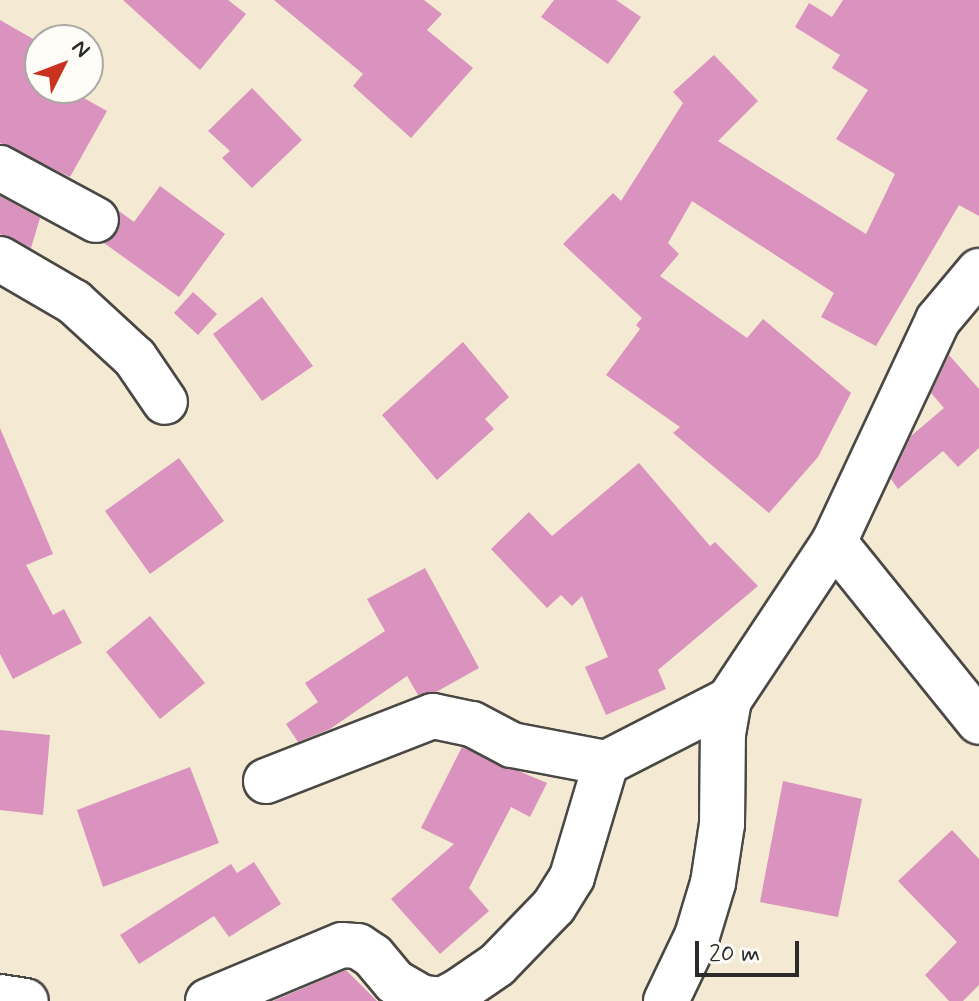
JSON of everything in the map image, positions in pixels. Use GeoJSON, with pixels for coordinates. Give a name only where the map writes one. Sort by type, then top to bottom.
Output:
{"type":"FeatureCollection","features":[{"type":"Feature","properties":{"kind":"street"},"geometry":{"type":"LineString","coordinates":[[0,168],[96,220]]}},
{"type":"Feature","properties":{"kind":"street"},"geometry":{"type":"LineString","coordinates":[[0,259],[74,302],[135,358],[165,402]]}},
{"type":"Feature","properties":{"kind":"street"},"geometry":{"type":"LineString","coordinates":[[666,1001],[697,936],[713,883],[722,824],[723,734],[729,700],[834,542],[938,320],[979,271]]}},
{"type":"Feature","properties":{"kind":"street"},"geometry":{"type":"LineString","coordinates":[[834,542],[979,722]]}},
{"type":"Feature","properties":{"kind":"street"},"geometry":{"type":"LineString","coordinates":[[266,781],[433,716],[472,724],[512,745],[606,763],[729,700]]}},
{"type":"Feature","properties":{"kind":"street"},"geometry":{"type":"LineString","coordinates":[[208,1001],[342,945],[358,946],[373,956],[395,982],[423,998],[441,1001],[497,965],[554,906],[572,877],[606,763]]}},
{"type":"Feature","properties":{"kind":"street"},"geometry":{"type":"LineString","coordinates":[[0,997],[26,1001]]}},
{"type":"Feature","properties":{"kind":"building"},"geometry":{"type":"Polygon","coordinates":[[[123,0],[228,0],[246,14],[200,70],[123,0]]]}},
{"type":"Feature","properties":{"kind":"building"},"geometry":{"type":"Polygon","coordinates":[[[274,0],[424,0],[442,14],[427,30],[473,68],[411,138],[353,86],[363,74],[274,0]]]}},
{"type":"Feature","properties":{"kind":"building"},"geometry":{"type":"Polygon","coordinates":[[[554,0],[616,0],[641,17],[608,64],[541,17],[554,0]]]}},
{"type":"Feature","properties":{"kind":"building"},"geometry":{"type":"Polygon","coordinates":[[[843,0],[979,0],[979,216],[959,205],[876,346],[821,317],[834,293],[692,201],[668,243],[679,254],[660,276],[747,338],[763,319],[851,393],[818,457],[769,513],[673,433],[680,427],[606,375],[640,329],[636,325],[642,318],[563,244],[613,193],[621,201],[683,103],[673,92],[714,55],[758,101],[718,141],[866,234],[895,174],[836,139],[868,90],[832,68],[840,55],[795,27],[809,3],[832,17],[843,0]]]}},
{"type":"Feature","properties":{"kind":"building"},"geometry":{"type":"Polygon","coordinates":[[[0,20],[24,34],[24,104],[95,104],[107,111],[70,177],[0,143],[0,20]]]}},
{"type":"Feature","properties":{"kind":"building"},"geometry":{"type":"Polygon","coordinates":[[[252,88],[302,140],[252,188],[222,158],[230,151],[208,131],[252,88]]]}},
{"type":"Feature","properties":{"kind":"building"},"geometry":{"type":"Polygon","coordinates":[[[160,186],[225,234],[179,297],[104,243],[118,231],[119,211],[134,222],[160,186]]]}},
{"type":"Feature","properties":{"kind":"building"},"geometry":{"type":"Polygon","coordinates":[[[0,196],[40,218],[31,248],[0,234],[0,196]]]}},
{"type":"Feature","properties":{"kind":"building"},"geometry":{"type":"Polygon","coordinates":[[[193,292],[217,314],[198,335],[174,313],[193,292]]]}},
{"type":"Feature","properties":{"kind":"building"},"geometry":{"type":"Polygon","coordinates":[[[262,297],[313,366],[262,401],[213,334],[262,297]]]}},
{"type":"Feature","properties":{"kind":"building"},"geometry":{"type":"Polygon","coordinates":[[[463,342],[509,397],[485,419],[494,429],[437,480],[382,415],[463,342]]]}},
{"type":"Feature","properties":{"kind":"building"},"geometry":{"type":"Polygon","coordinates":[[[949,355],[979,389],[979,448],[958,467],[943,451],[898,489],[891,479],[911,436],[944,408],[931,393],[949,355]]]}},
{"type":"Feature","properties":{"kind":"building"},"geometry":{"type":"Polygon","coordinates":[[[0,428],[53,554],[26,565],[53,615],[64,609],[82,643],[13,679],[0,654],[0,428]]]}},
{"type":"Feature","properties":{"kind":"building"},"geometry":{"type":"Polygon","coordinates":[[[179,458],[224,521],[150,574],[105,511],[179,458]]]}},
{"type":"Feature","properties":{"kind":"building"},"geometry":{"type":"Polygon","coordinates":[[[639,463],[710,546],[715,542],[758,586],[658,670],[666,689],[606,715],[585,667],[608,657],[582,596],[572,606],[561,595],[547,608],[491,549],[529,512],[552,536],[639,463]]]}},
{"type":"Feature","properties":{"kind":"building"},"geometry":{"type":"Polygon","coordinates":[[[425,568],[479,668],[436,692],[418,695],[407,676],[330,729],[298,742],[286,724],[318,702],[305,683],[385,631],[367,599],[425,568]]]}},
{"type":"Feature","properties":{"kind":"building"},"geometry":{"type":"Polygon","coordinates":[[[150,616],[205,683],[160,719],[106,652],[150,616]]]}},
{"type":"Feature","properties":{"kind":"building"},"geometry":{"type":"Polygon","coordinates":[[[0,730],[50,735],[43,815],[0,810],[0,730]]]}},
{"type":"Feature","properties":{"kind":"building"},"geometry":{"type":"Polygon","coordinates":[[[462,747],[547,783],[530,817],[511,807],[469,888],[489,911],[440,954],[391,899],[454,844],[421,828],[462,747]]]}},
{"type":"Feature","properties":{"kind":"building"},"geometry":{"type":"Polygon","coordinates":[[[190,767],[219,843],[103,887],[77,810],[190,767]]]}},
{"type":"Feature","properties":{"kind":"building"},"geometry":{"type":"Polygon","coordinates":[[[783,781],[862,799],[838,917],[760,902],[783,781]]]}},
{"type":"Feature","properties":{"kind":"building"},"geometry":{"type":"Polygon","coordinates":[[[952,830],[979,859],[979,985],[963,1001],[949,1001],[925,975],[957,942],[898,881],[952,830]]]}},
{"type":"Feature","properties":{"kind":"building"},"geometry":{"type":"Polygon","coordinates":[[[254,862],[281,904],[229,937],[214,916],[139,964],[120,935],[231,864],[237,873],[254,862]]]}},
{"type":"Feature","properties":{"kind":"building"},"geometry":{"type":"Polygon","coordinates":[[[346,970],[377,1001],[273,1001],[346,970]]]}}]}
